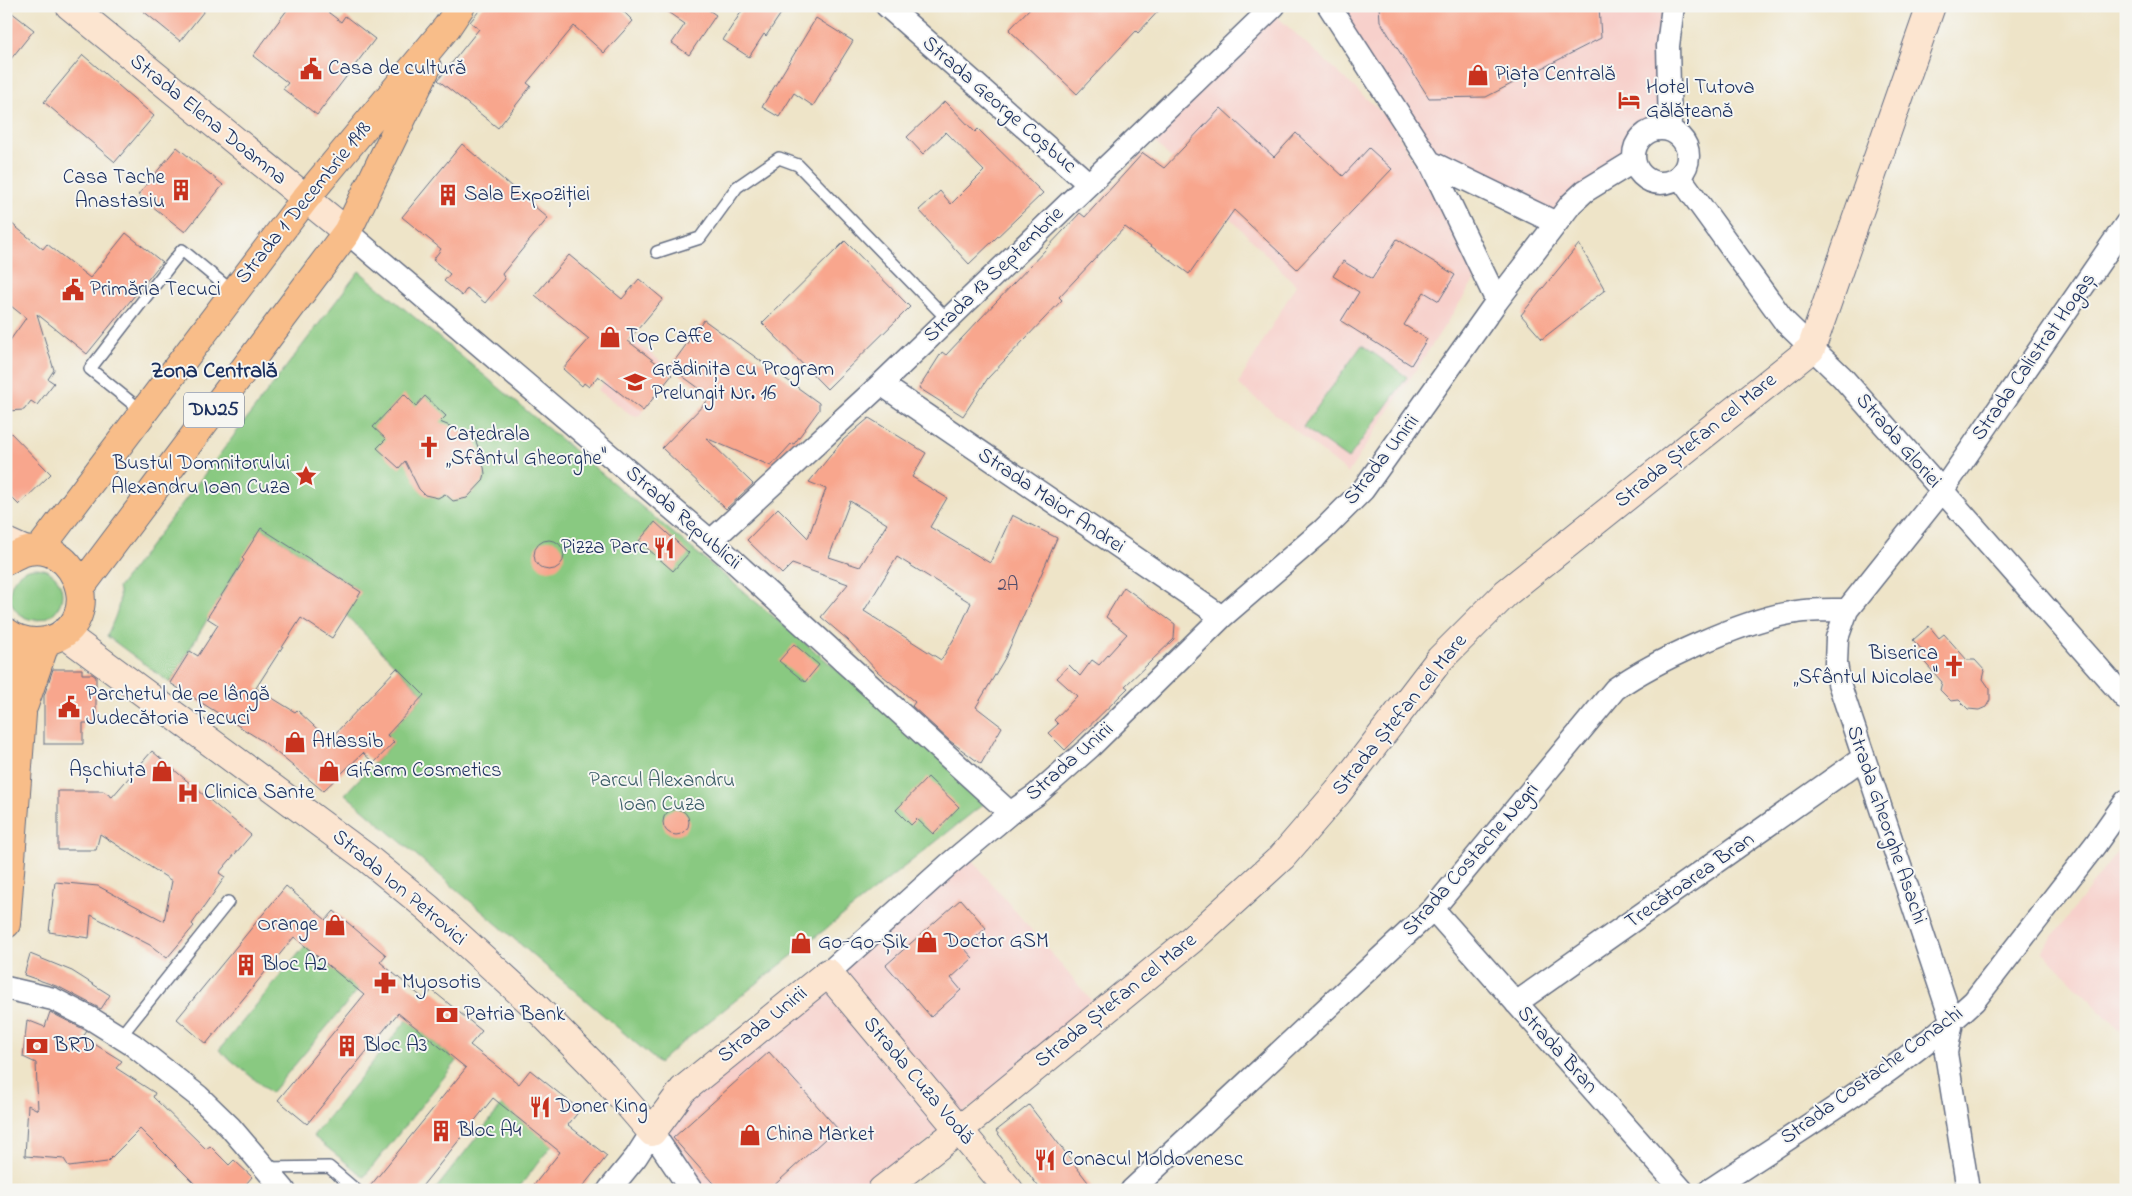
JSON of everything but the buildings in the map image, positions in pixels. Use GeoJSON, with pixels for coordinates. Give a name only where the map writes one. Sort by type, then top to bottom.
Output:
{"type":"FeatureCollection","features":[{"type":"Feature","properties":{"kind":"main road","name":"Strada 1 Decembrie 1918"},"geometry":{"type":"LineString","coordinates":[[19,551],[143,412],[305,199],[454,16]]}},
{"type":"Feature","properties":{"kind":"main road","name":"Strada 1 Decembrie 1918"},"geometry":{"type":"LineString","coordinates":[[80,588],[347,232],[454,16]]}},
{"type":"Feature","properties":{"kind":"main road","name":"DN25"},"geometry":{"type":"LineString","coordinates":[[19,551],[50,553],[70,566],[77,576],[81,600],[78,613],[54,637],[22,714]]}},
{"type":"Feature","properties":{"kind":"main road","name":"DN25"},"geometry":{"type":"LineString","coordinates":[[10,635],[27,642],[54,637]]}},
{"type":"Feature","properties":{"kind":"main road","name":"DN25"},"geometry":{"type":"LineString","coordinates":[[6,924],[22,714],[10,635]]}},
{"type":"Feature","properties":{"kind":"street","name":"Strada Elena Doamna"},"geometry":{"type":"LineString","coordinates":[[70,6],[347,232]]}},
{"type":"Feature","properties":{"kind":"street","name":"Strada George Coșbuc"},"geometry":{"type":"LineString","coordinates":[[888,6],[1089,184]]}},
{"type":"Feature","properties":{"kind":"street","name":"Strada 13 Septembrie"},"geometry":{"type":"LineString","coordinates":[[711,541],[881,384],[1274,6]]}},
{"type":"Feature","properties":{"kind":"street"},"geometry":{"type":"LineString","coordinates":[[1329,6],[1430,162],[1497,301]]}},
{"type":"Feature","properties":{"kind":"street"},"geometry":{"type":"LineString","coordinates":[[1670,129],[1668,46],[1673,6]]}},
{"type":"Feature","properties":{"kind":"street"},"geometry":{"type":"LineString","coordinates":[[1811,349],[1931,6]]}},
{"type":"Feature","properties":{"kind":"street"},"geometry":{"type":"LineString","coordinates":[[1654,129],[1670,129],[1679,134],[1688,150],[1686,169],[1679,176],[1662,184],[1653,182],[1638,170],[1634,162],[1636,145],[1640,138],[1654,129]]}},
{"type":"Feature","properties":{"kind":"street"},"geometry":{"type":"LineString","coordinates":[[1430,162],[1556,223]]}},
{"type":"Feature","properties":{"kind":"street","name":"Strada Unirii"},"geometry":{"type":"LineString","coordinates":[[609,1190],[636,1157],[683,1090],[828,973],[1010,813],[1036,795],[1090,747],[1222,618],[1323,530],[1363,490],[1497,301],[1556,223],[1585,191],[1634,162]]}},
{"type":"Feature","properties":{"kind":"street","name":"Strada Gloriei"},"geometry":{"type":"LineString","coordinates":[[1679,176],[1763,295],[1811,349],[1842,377],[2126,699]]}},
{"type":"Feature","properties":{"kind":"street","name":"Strada Calistrat Hogaș"},"geometry":{"type":"LineString","coordinates":[[1942,491],[2126,224]]}},
{"type":"Feature","properties":{"kind":"street","name":"Strada Republicii"},"geometry":{"type":"LineString","coordinates":[[347,232],[711,541],[1010,813]]}},
{"type":"Feature","properties":{"kind":"street","name":"Strada Ștefan cel Mare"},"geometry":{"type":"LineString","coordinates":[[882,1190],[959,1130],[1191,940],[1282,857],[1338,792],[1440,659],[1506,593],[1811,349]]}},
{"type":"Feature","properties":{"kind":"street","name":"Strada Maior Andrei"},"geometry":{"type":"LineString","coordinates":[[881,384],[1222,618]]}},
{"type":"Feature","properties":{"kind":"street","name":"Strada Gheorghe Asachi"},"geometry":{"type":"LineString","coordinates":[[1942,491],[1847,610],[1837,638],[1836,663],[1839,683],[1863,758],[1952,1022],[1946,1052],[1968,1190]]}},
{"type":"Feature","properties":{"kind":"street","name":"Strada Costache Negri"},"geometry":{"type":"LineString","coordinates":[[1132,1190],[1434,909],[1615,689],[1635,675],[1750,624],[1791,612],[1847,610]]}},
{"type":"Feature","properties":{"kind":"street","name":"Strada Ion Petrovici"},"geometry":{"type":"LineString","coordinates":[[54,637],[366,858],[428,908],[532,1004],[603,1075],[652,1132],[691,1190]]}},
{"type":"Feature","properties":{"kind":"street","name":"Trecătoarea Bran"},"geometry":{"type":"LineString","coordinates":[[1516,1003],[1863,758]]}},
{"type":"Feature","properties":{"kind":"street","name":"Strada Costache Conachi"},"geometry":{"type":"LineString","coordinates":[[1710,1190],[1884,1072],[1952,1022],[1980,994],[2090,852],[2125,803]]}},
{"type":"Feature","properties":{"kind":"street","name":"Strada Bran"},"geometry":{"type":"LineString","coordinates":[[1434,909],[1682,1190]]}},
{"type":"Feature","properties":{"kind":"street","name":"Strada Cuza Vodă"},"geometry":{"type":"LineString","coordinates":[[828,973],[1009,1190]]}},
{"type":"Feature","properties":{"kind":"street"},"geometry":{"type":"LineString","coordinates":[[6,988],[53,1000],[90,1018],[120,1037],[198,1096],[230,1127],[284,1190]]}},
{"type":"Feature","properties":{"kind":"lane"},"geometry":{"type":"LineString","coordinates":[[657,252],[700,238],[737,187],[779,158],[798,165],[948,320]]}},
{"type":"Feature","properties":{"kind":"lane"},"geometry":{"type":"LineString","coordinates":[[143,412],[90,369],[182,250],[233,292]]}},
{"type":"Feature","properties":{"kind":"lane"},"geometry":{"type":"LineString","coordinates":[[120,1037],[228,902]]}},
{"type":"Feature","properties":{"kind":"lane"},"geometry":{"type":"LineString","coordinates":[[265,1168],[329,1167],[356,1190]]}},
{"type":"Feature","properties":{"kind":"shaded area"},"geometry":{"type":"Polygon","coordinates":[[[1329,6],[1674,6],[1662,128],[1654,129],[1640,138],[1634,153],[1556,223],[1430,162],[1329,6]]]}},
{"type":"Feature","properties":{"kind":"shaded area"},"geometry":{"type":"Polygon","coordinates":[[[1273,13],[1391,121],[1478,275],[1348,473],[1238,384],[1296,285],[1149,136],[1273,13]]]}},
{"type":"Feature","properties":{"kind":"shaded area","name":"Grădinița cu Program Prelungit Nr. 16"},"geometry":{"type":"Polygon","coordinates":[[[636,342],[674,372],[640,415],[636,416],[630,414],[598,390],[636,342]]]}},
{"type":"Feature","properties":{"kind":"shaded area"},"geometry":{"type":"Polygon","coordinates":[[[2126,840],[2126,1037],[2042,951],[2126,840]]]}},
{"type":"Feature","properties":{"kind":"shaded area"},"geometry":{"type":"Polygon","coordinates":[[[970,858],[1097,1007],[866,1190],[701,1190],[650,1118],[970,858]]]}},
{"type":"Feature","properties":{"kind":"green space","name":"Parcul Alexandru Ioan Cuza"},"geometry":{"type":"Polygon","coordinates":[[[359,271],[991,798],[659,1063],[345,794],[394,742],[387,735],[424,695],[346,615],[360,591],[261,528],[170,683],[107,636],[118,606],[118,588],[359,271]]]}},
{"type":"Feature","properties":{"kind":"green space"},"geometry":{"type":"Polygon","coordinates":[[[1362,345],[1407,377],[1348,459],[1303,427],[1362,345]]]}},
{"type":"Feature","properties":{"kind":"green space"},"geometry":{"type":"Polygon","coordinates":[[[36,568],[50,572],[58,580],[62,594],[58,608],[50,616],[36,620],[22,616],[14,608],[10,594],[14,580],[22,572],[36,568]]]}},
{"type":"Feature","properties":{"kind":"green space"},"geometry":{"type":"Polygon","coordinates":[[[305,946],[358,990],[271,1093],[219,1050],[305,946]]]}},
{"type":"Feature","properties":{"kind":"green space"},"geometry":{"type":"Polygon","coordinates":[[[407,1020],[457,1061],[364,1177],[313,1136],[407,1020]]]}},
{"type":"Feature","properties":{"kind":"green space"},"geometry":{"type":"Polygon","coordinates":[[[502,1105],[552,1145],[517,1190],[435,1190],[502,1105]]]}},
{"type":"Feature","properties":{"kind":"place","name":"Casa de cultură"},"geometry":{"type":"Point","coordinates":[311,69]}},
{"type":"Feature","properties":{"kind":"place","name":"Piața Centrală"},"geometry":{"type":"Point","coordinates":[1478,75]}},
{"type":"Feature","properties":{"kind":"place","name":"Hotel Tutova Gălățeană"},"geometry":{"type":"Point","coordinates":[1629,100]}},
{"type":"Feature","properties":{"kind":"place","name":"Casa Tache Anastasiu"},"geometry":{"type":"Point","coordinates":[181,190]}},
{"type":"Feature","properties":{"kind":"place","name":"Sala Expoziției"},"geometry":{"type":"Point","coordinates":[448,195]}},
{"type":"Feature","properties":{"kind":"place","name":"Primăria Tecuci"},"geometry":{"type":"Point","coordinates":[73,290]}},
{"type":"Feature","properties":{"kind":"place","name":"Top Caffe"},"geometry":{"type":"Point","coordinates":[610,337]}},
{"type":"Feature","properties":{"kind":"place","name":"Grădinița cu Program Prelungit Nr. 16"},"geometry":{"type":"Point","coordinates":[635,382]}},
{"type":"Feature","properties":{"kind":"place","name":"Catedrala „Sfântul Gheorghe\""},"geometry":{"type":"Point","coordinates":[429,447]}},
{"type":"Feature","properties":{"kind":"place","name":"Bustul Domnitorului Alexandru Ioan Cuza"},"geometry":{"type":"Point","coordinates":[306,476]}},
{"type":"Feature","properties":{"kind":"place","name":"Pizza Parc"},"geometry":{"type":"Point","coordinates":[664,548]}},
{"type":"Feature","properties":{"kind":"place","name":"Biserica „Sfântul Nicolae\""},"geometry":{"type":"Point","coordinates":[1954,666]}},
{"type":"Feature","properties":{"kind":"place","name":"Parchetul de pe lângă Judecătoria Tecuci"},"geometry":{"type":"Point","coordinates":[69,707]}},
{"type":"Feature","properties":{"kind":"place","name":"Atlassib"},"geometry":{"type":"Point","coordinates":[295,742]}},
{"type":"Feature","properties":{"kind":"place","name":"Așchiuța"},"geometry":{"type":"Point","coordinates":[162,771]}},
{"type":"Feature","properties":{"kind":"place","name":"Gifarm Cosmetics"},"geometry":{"type":"Point","coordinates":[329,771]}},
{"type":"Feature","properties":{"kind":"place","name":"Clinica Sante"},"geometry":{"type":"Point","coordinates":[188,793]}},
{"type":"Feature","properties":{"kind":"place","name":"Orange"},"geometry":{"type":"Point","coordinates":[335,925]}},
{"type":"Feature","properties":{"kind":"place","name":"Doctor GSM"},"geometry":{"type":"Point","coordinates":[927,942]}},
{"type":"Feature","properties":{"kind":"place","name":"Go-Go-Șik"},"geometry":{"type":"Point","coordinates":[801,943]}},
{"type":"Feature","properties":{"kind":"place","name":"Bloc A2"},"geometry":{"type":"Point","coordinates":[246,965]}},
{"type":"Feature","properties":{"kind":"place","name":"Myosotis"},"geometry":{"type":"Point","coordinates":[385,983]}},
{"type":"Feature","properties":{"kind":"place","name":"Patria Bank"},"geometry":{"type":"Point","coordinates":[447,1015]}},
{"type":"Feature","properties":{"kind":"place","name":"BRD"},"geometry":{"type":"Point","coordinates":[37,1046]}},
{"type":"Feature","properties":{"kind":"place","name":"Bloc A3"},"geometry":{"type":"Point","coordinates":[347,1046]}},
{"type":"Feature","properties":{"kind":"place","name":"Doner King"},"geometry":{"type":"Point","coordinates":[540,1107]}},
{"type":"Feature","properties":{"kind":"place","name":"Bloc A4"},"geometry":{"type":"Point","coordinates":[441,1131]}},
{"type":"Feature","properties":{"kind":"place","name":"China Market"},"geometry":{"type":"Point","coordinates":[750,1135]}},
{"type":"Feature","properties":{"kind":"place","name":"Conacul Moldovenesc"},"geometry":{"type":"Point","coordinates":[1045,1160]}},
{"type":"Feature","properties":{"kind":"district","name":"Zona Centrală"},"geometry":{"type":"Point","coordinates":[214,372]}}]}
